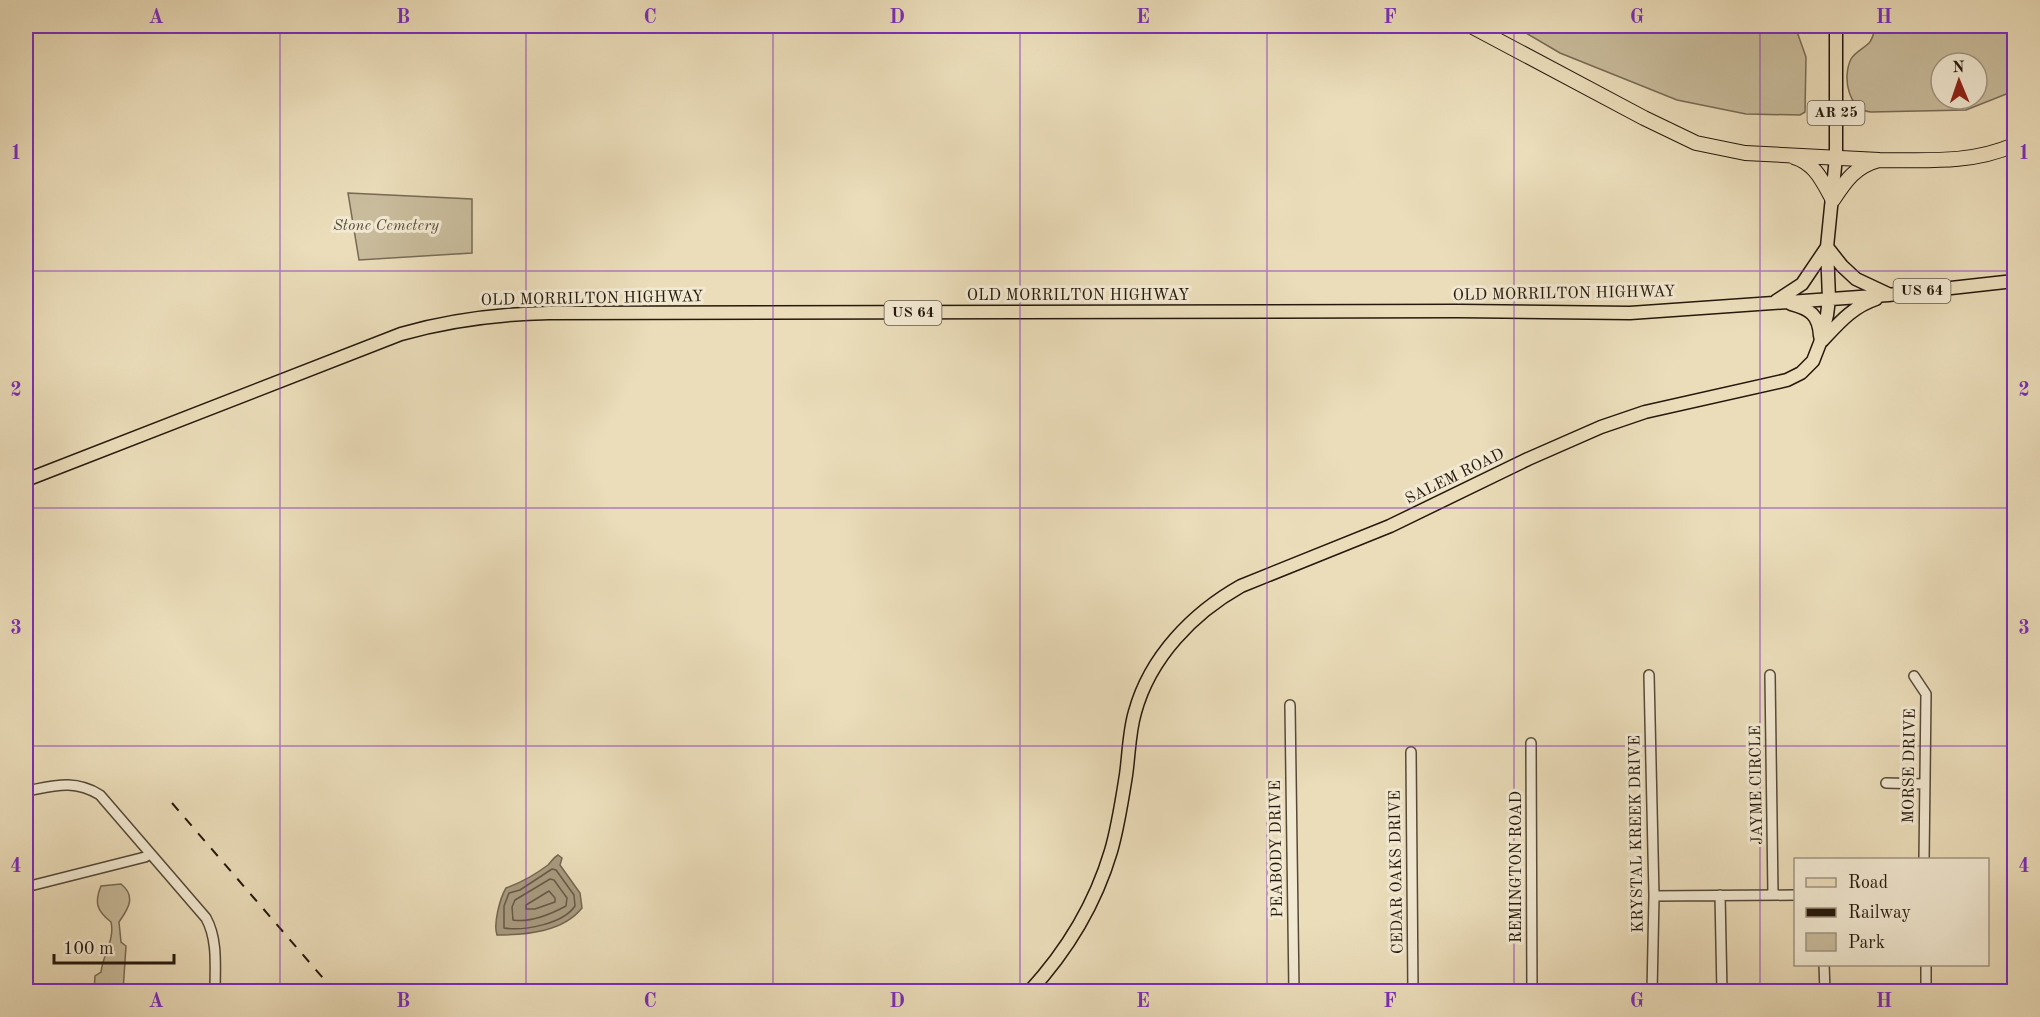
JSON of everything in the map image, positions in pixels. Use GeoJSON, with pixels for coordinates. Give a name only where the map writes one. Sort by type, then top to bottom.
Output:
{"type":"FeatureCollection","features":[{"type":"Feature","properties":{"kind":"highway"},"geometry":{"type":"LineString","coordinates":[[1471,26],[1682,138],[1713,148],[1745,153],[1879,160],[1959,160],[1995,153],[2014,146]]}},
{"type":"Feature","properties":{"kind":"highway"},"geometry":{"type":"LineString","coordinates":[[1774,154],[1798,158],[1808,163],[1820,177],[1833,200],[1852,173],[1867,163],[1879,160]]}},
{"type":"Feature","properties":{"kind":"main road","name":"SALEM ROAD"},"geometry":{"type":"LineString","coordinates":[[1029,992],[1069,943],[1083,921],[1103,875],[1117,829],[1135,712],[1143,688],[1161,656],[1185,628],[1221,597],[1264,576],[1409,518],[1528,459],[1601,427],[1645,412],[1787,380],[1801,373],[1813,361],[1820,343],[1829,298],[1827,247],[1836,157],[1836,26]]}},
{"type":"Feature","properties":{"kind":"main road"},"geometry":{"type":"LineString","coordinates":[[1775,302],[1802,284],[1827,247],[1856,279],[1888,295]]}},
{"type":"Feature","properties":{"kind":"main road","name":"OLD MORRILTON HIGHWAY"},"geometry":{"type":"LineString","coordinates":[[26,480],[388,339],[421,328],[480,317],[549,313],[1630,313],[1888,295],[2014,281]]}},
{"type":"Feature","properties":{"kind":"main road"},"geometry":{"type":"LineString","coordinates":[[1820,343],[1855,308],[1888,295]]}},
{"type":"Feature","properties":{"kind":"main road"},"geometry":{"type":"LineString","coordinates":[[1775,302],[1810,310],[1818,321],[1820,343]]}},
{"type":"Feature","properties":{"kind":"street","name":"KRYSTAL KREEK DRIVE"},"geometry":{"type":"LineString","coordinates":[[1649,675],[1654,896],[1652,992]]}},
{"type":"Feature","properties":{"kind":"street","name":"JAYME CIRCLE"},"geometry":{"type":"LineString","coordinates":[[1770,675],[1773,895]]}},
{"type":"Feature","properties":{"kind":"street","name":"MORSE DRIVE"},"geometry":{"type":"LineString","coordinates":[[1914,676],[1926,694],[1924,858]]}},
{"type":"Feature","properties":{"kind":"street","name":"PEABODY DRIVE"},"geometry":{"type":"LineString","coordinates":[[1290,705],[1294,992]]}},
{"type":"Feature","properties":{"kind":"street","name":"REMINGTON ROAD"},"geometry":{"type":"LineString","coordinates":[[1531,743],[1532,992]]}},
{"type":"Feature","properties":{"kind":"street","name":"CEDAR OAKS DRIVE"},"geometry":{"type":"LineString","coordinates":[[1410,752],[1413,992]]}},
{"type":"Feature","properties":{"kind":"street"},"geometry":{"type":"LineString","coordinates":[[1886,783],[1924,784]]}},
{"type":"Feature","properties":{"kind":"street"},"geometry":{"type":"LineString","coordinates":[[26,791],[72,785],[86,787],[100,795],[197,906],[212,930],[215,944],[215,992]]}},
{"type":"Feature","properties":{"kind":"street"},"geometry":{"type":"LineString","coordinates":[[26,887],[150,854]]}},
{"type":"Feature","properties":{"kind":"street"},"geometry":{"type":"LineString","coordinates":[[1720,895],[1722,992]]}},
{"type":"Feature","properties":{"kind":"street"},"geometry":{"type":"LineString","coordinates":[[1654,896],[1794,895]]}},
{"type":"Feature","properties":{"kind":"street"},"geometry":{"type":"LineString","coordinates":[[1824,966],[1825,992]]}},
{"type":"Feature","properties":{"kind":"street"},"geometry":{"type":"LineString","coordinates":[[1926,966],[1926,992]]}},
{"type":"Feature","properties":{"kind":"green space"},"geometry":{"type":"Polygon","coordinates":[[[1514,26],[1795,26],[1806,57],[1805,112],[1800,115],[1746,114],[1677,100],[1560,53],[1514,26]]]}},
{"type":"Feature","properties":{"kind":"green space"},"geometry":{"type":"Polygon","coordinates":[[[1876,26],[2014,26],[2014,91],[1989,101],[1989,51],[1929,51],[1929,111],[1871,112],[1863,110],[1852,99],[1849,92],[1848,66],[1855,54],[1867,45],[1876,26]]]}},
{"type":"Feature","properties":{"kind":"green space","name":"Stone Cemetery"},"geometry":{"type":"Polygon","coordinates":[[[348,193],[472,199],[472,253],[359,260],[348,193]]]}},
{"type":"Feature","properties":{"kind":"green space"},"geometry":{"type":"Polygon","coordinates":[[[121,884],[130,898],[126,912],[119,922],[121,942],[126,946],[123,991],[94,991],[95,976],[101,972],[112,929],[111,922],[98,906],[99,892],[101,886],[121,884]]]}},
{"type":"Feature","properties":{"kind":"water"},"geometry":{"type":"Polygon","coordinates":[[[558,855],[562,858],[560,865],[580,893],[582,908],[574,916],[554,927],[532,933],[497,935],[498,911],[506,888],[538,872],[558,855]]]}},
{"type":"Feature","properties":{"kind":"railway"},"geometry":{"type":"LineString","coordinates":[[172,803],[335,992]]}}]}
